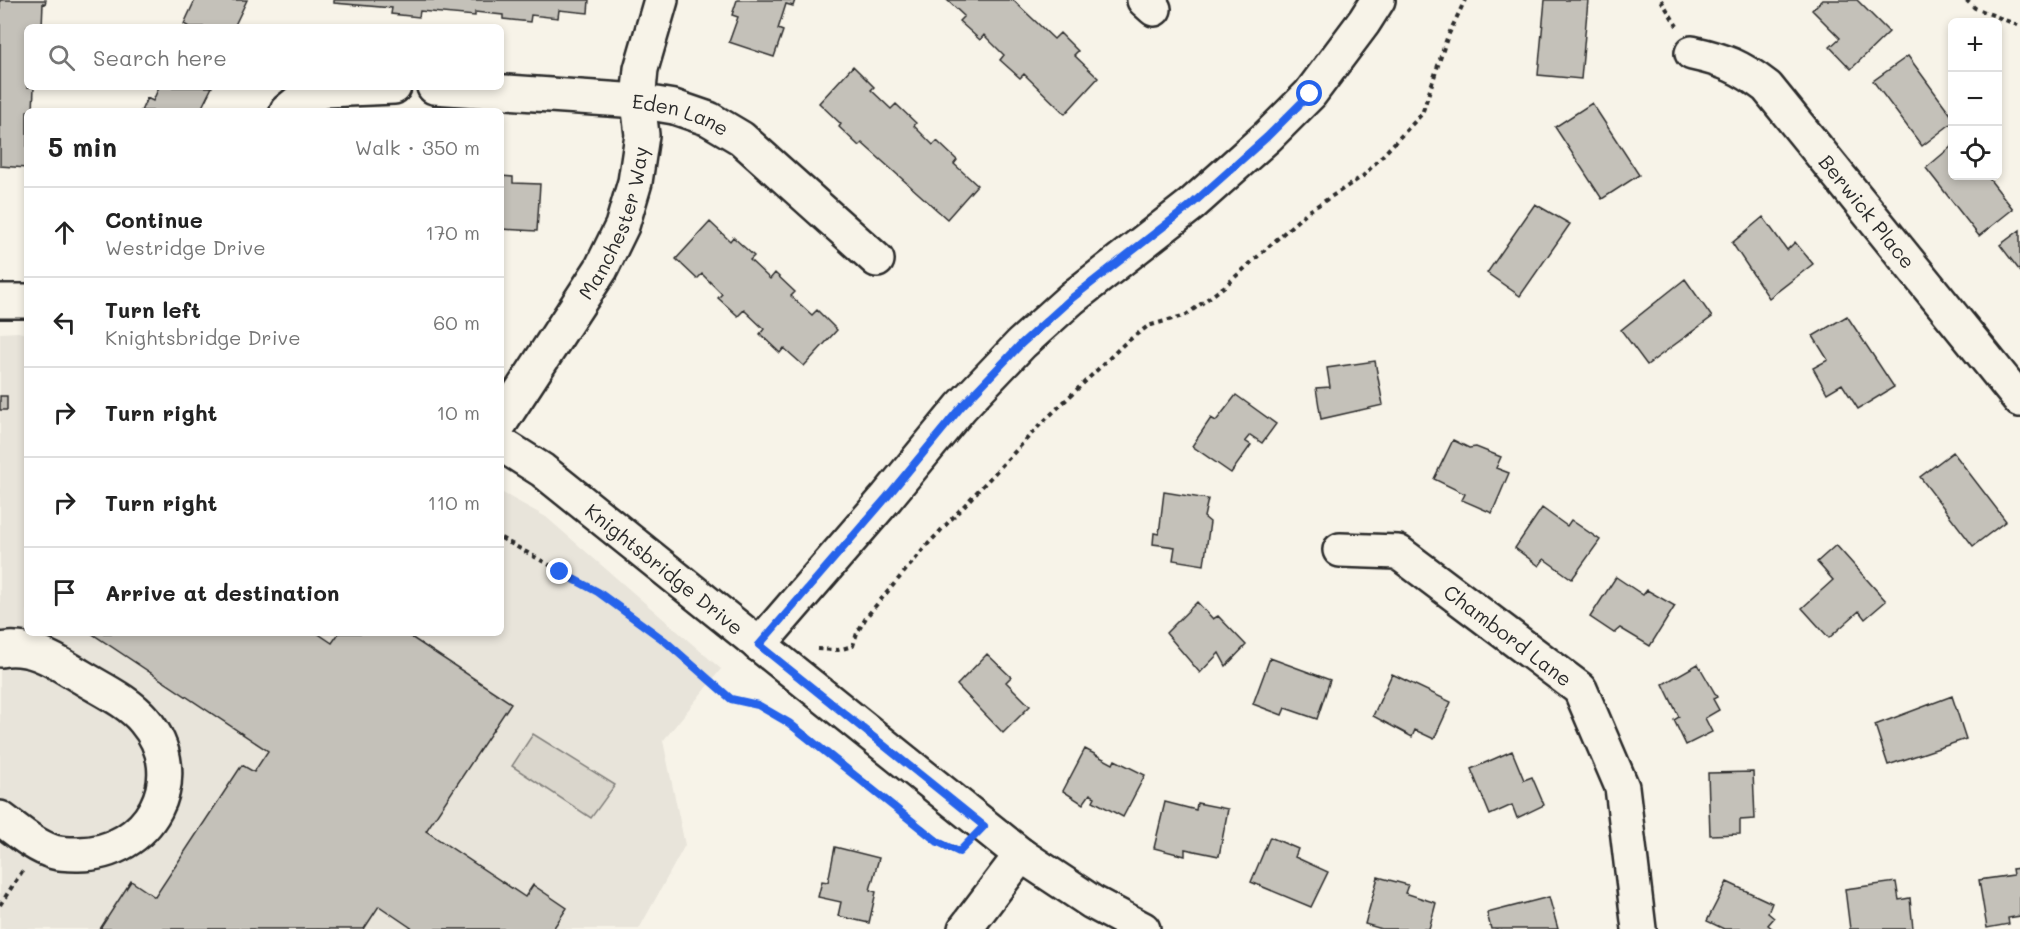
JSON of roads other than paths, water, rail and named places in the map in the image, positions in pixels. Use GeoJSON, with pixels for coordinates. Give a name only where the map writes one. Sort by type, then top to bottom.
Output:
{"type":"FeatureCollection","features":[{"type":"Feature","properties":{"kind":"street","name":"Manchester Way"},"geometry":{"type":"LineString","coordinates":[[504,417],[602,269],[622,226],[635,182],[642,135],[638,101],[641,69],[661,0]]}},
{"type":"Feature","properties":{"kind":"street"},"geometry":{"type":"LineString","coordinates":[[759,645],[887,497],[961,407],[1021,344],[1072,298],[1191,205],[1267,137],[1310,94],[1378,0]]}},
{"type":"Feature","properties":{"kind":"street","name":"Berwick Place"},"geometry":{"type":"LineString","coordinates":[[1692,53],[1721,59],[1748,72],[1767,87],[2020,400]]}},
{"type":"Feature","properties":{"kind":"street"},"geometry":{"type":"LineString","coordinates":[[291,108],[304,97],[326,90]]}},
{"type":"Feature","properties":{"kind":"street","name":"Eden Lane"},"geometry":{"type":"LineString","coordinates":[[478,90],[638,101],[674,107],[709,119],[741,138],[876,260]]}},
{"type":"Feature","properties":{"kind":"street"},"geometry":{"type":"LineString","coordinates":[[0,301],[24,301]]}},
{"type":"Feature","properties":{"kind":"street","name":"Knightsbridge Drive"},"geometry":{"type":"LineString","coordinates":[[504,446],[542,470],[1021,855],[1092,902],[1143,929]]}},
{"type":"Feature","properties":{"kind":"street","name":"Chambord Lane"},"geometry":{"type":"LineString","coordinates":[[1340,550],[1398,552],[1580,689],[1622,787],[1639,929]]}},
{"type":"Feature","properties":{"kind":"street"},"geometry":{"type":"LineString","coordinates":[[0,650],[33,651],[52,658],[127,705],[143,718],[154,734],[165,770],[162,794],[156,812],[138,834],[113,849],[90,854],[56,852],[40,846],[0,818]]}},
{"type":"Feature","properties":{"kind":"street"},"geometry":{"type":"LineString","coordinates":[[965,929],[1021,855]]}}]}
